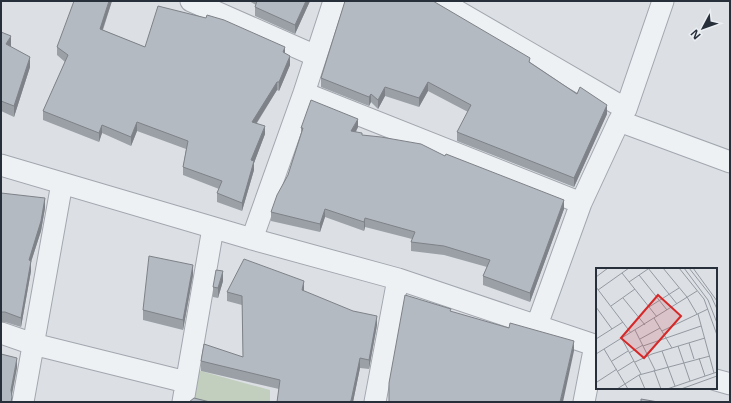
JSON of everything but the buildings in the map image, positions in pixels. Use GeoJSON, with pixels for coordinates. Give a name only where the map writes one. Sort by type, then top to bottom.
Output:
{"type":"FeatureCollection","features":[{"type":"Feature","properties":{"kind":"street"},"geometry":{"type":"LineString","coordinates":[[191,1],[316,56]]}},
{"type":"Feature","properties":{"kind":"street"},"geometry":{"type":"LineString","coordinates":[[252,239],[304,93],[334,1]]}},
{"type":"Feature","properties":{"kind":"street"},"geometry":{"type":"LineString","coordinates":[[440,1],[622,115],[730,162]]}},
{"type":"Feature","properties":{"kind":"street"},"geometry":{"type":"LineString","coordinates":[[537,325],[581,203],[622,115],[663,1]]}},
{"type":"Feature","properties":{"kind":"street"},"geometry":{"type":"LineString","coordinates":[[304,93],[581,203]]}},
{"type":"Feature","properties":{"kind":"street"},"geometry":{"type":"LineString","coordinates":[[1,165],[213,228],[398,279],[596,346],[584,402]]}},
{"type":"Feature","properties":{"kind":"street"},"geometry":{"type":"LineString","coordinates":[[23,402],[62,183]]}},
{"type":"Feature","properties":{"kind":"street"},"geometry":{"type":"LineString","coordinates":[[1,333],[185,392],[213,228]]}},
{"type":"Feature","properties":{"kind":"street"},"geometry":{"type":"LineString","coordinates":[[375,402],[398,279]]}},
{"type":"Feature","properties":{"kind":"street"},"geometry":{"type":"LineString","coordinates":[[717,380],[730,384]]}},
{"type":"Feature","properties":{"kind":"green space"},"geometry":{"type":"Polygon","coordinates":[[[197,370],[270,390],[270,402],[194,402],[197,370]]]}}]}
